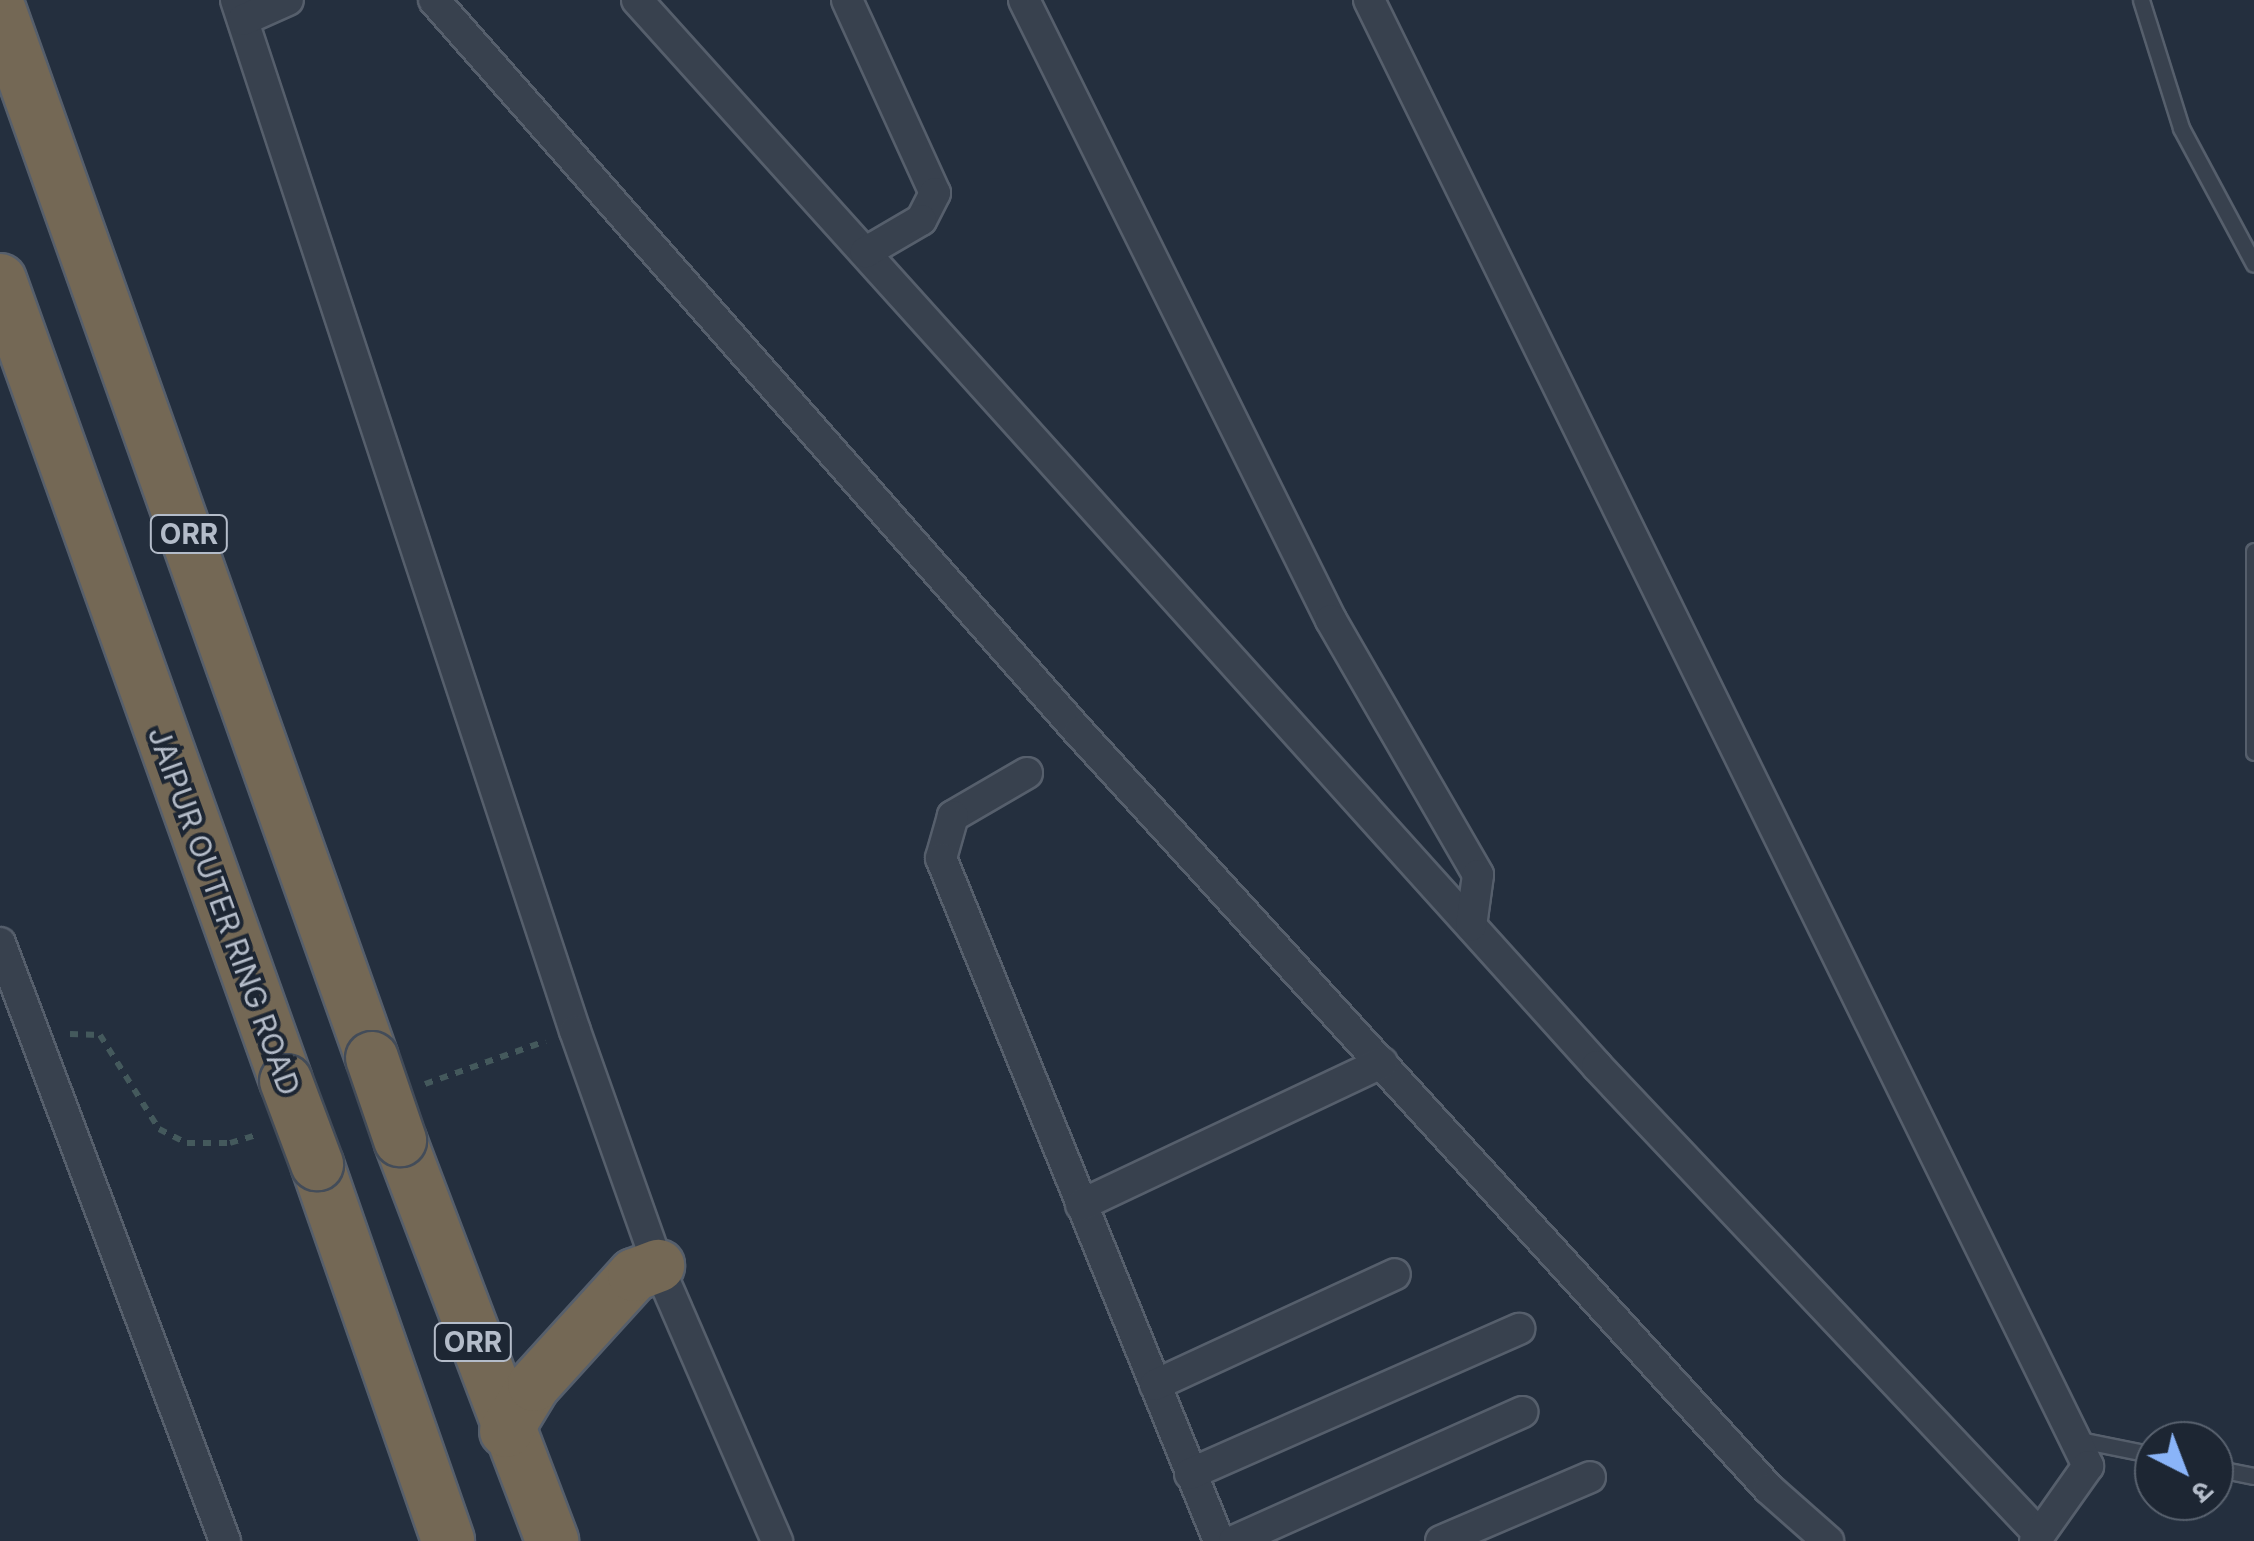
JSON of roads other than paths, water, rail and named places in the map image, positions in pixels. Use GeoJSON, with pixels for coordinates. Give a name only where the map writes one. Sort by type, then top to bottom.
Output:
{"type":"FeatureCollection","features":[{"type":"Feature","properties":{"kind":"highway","name":"ORR"},"geometry":{"type":"LineString","coordinates":[[0,11],[400,1140],[506,1430],[552,1541]]}},
{"type":"Feature","properties":{"kind":"highway","name":"JAIPUR OUTER RING ROAD"},"geometry":{"type":"LineString","coordinates":[[0,280],[448,1541]]}},
{"type":"Feature","properties":{"kind":"highway"},"geometry":{"type":"LineString","coordinates":[[506,1430],[572,1341],[634,1275],[658,1266]]}},
{"type":"Feature","properties":{"kind":"street"},"geometry":{"type":"LineString","coordinates":[[288,0],[240,10],[658,1266],[777,1541]]}},
{"type":"Feature","properties":{"kind":"street"},"geometry":{"type":"LineString","coordinates":[[434,0],[1042,690],[1769,1488],[1828,1541]]}},
{"type":"Feature","properties":{"kind":"street"},"geometry":{"type":"LineString","coordinates":[[637,0],[1470,926],[2037,1538],[2088,1466],[1370,0]]}},
{"type":"Feature","properties":{"kind":"street"},"geometry":{"type":"LineString","coordinates":[[847,0],[935,193],[921,220],[866,252]]}},
{"type":"Feature","properties":{"kind":"street"},"geometry":{"type":"LineString","coordinates":[[1024,0],[1332,620],[1478,876],[1470,926]]}},
{"type":"Feature","properties":{"kind":"street"},"geometry":{"type":"LineString","coordinates":[[1027,773],[953,816],[941,858],[1219,1541]]}},
{"type":"Feature","properties":{"kind":"street"},"geometry":{"type":"LineString","coordinates":[[0,944],[225,1541]]}},
{"type":"Feature","properties":{"kind":"street"},"geometry":{"type":"LineString","coordinates":[[1081,1205],[1382,1063]]}},
{"type":"Feature","properties":{"kind":"street"},"geometry":{"type":"LineString","coordinates":[[1155,1386],[1395,1274]]}},
{"type":"Feature","properties":{"kind":"street"},"geometry":{"type":"LineString","coordinates":[[1190,1474],[1519,1330]]}},
{"type":"Feature","properties":{"kind":"street"},"geometry":{"type":"LineString","coordinates":[[1234,1541],[1522,1412]]}},
{"type":"Feature","properties":{"kind":"street"},"geometry":{"type":"LineString","coordinates":[[1441,1541],[1590,1477]]}},
{"type":"Feature","properties":{"kind":"lane"},"geometry":{"type":"LineString","coordinates":[[2140,0],[2181,128],[2254,264]]}},
{"type":"Feature","properties":{"kind":"lane"},"geometry":{"type":"LineString","coordinates":[[2254,551],[2254,752]]}},
{"type":"Feature","properties":{"kind":"lane"},"geometry":{"type":"LineString","coordinates":[[2075,1439],[2134,1451]]}}]}
